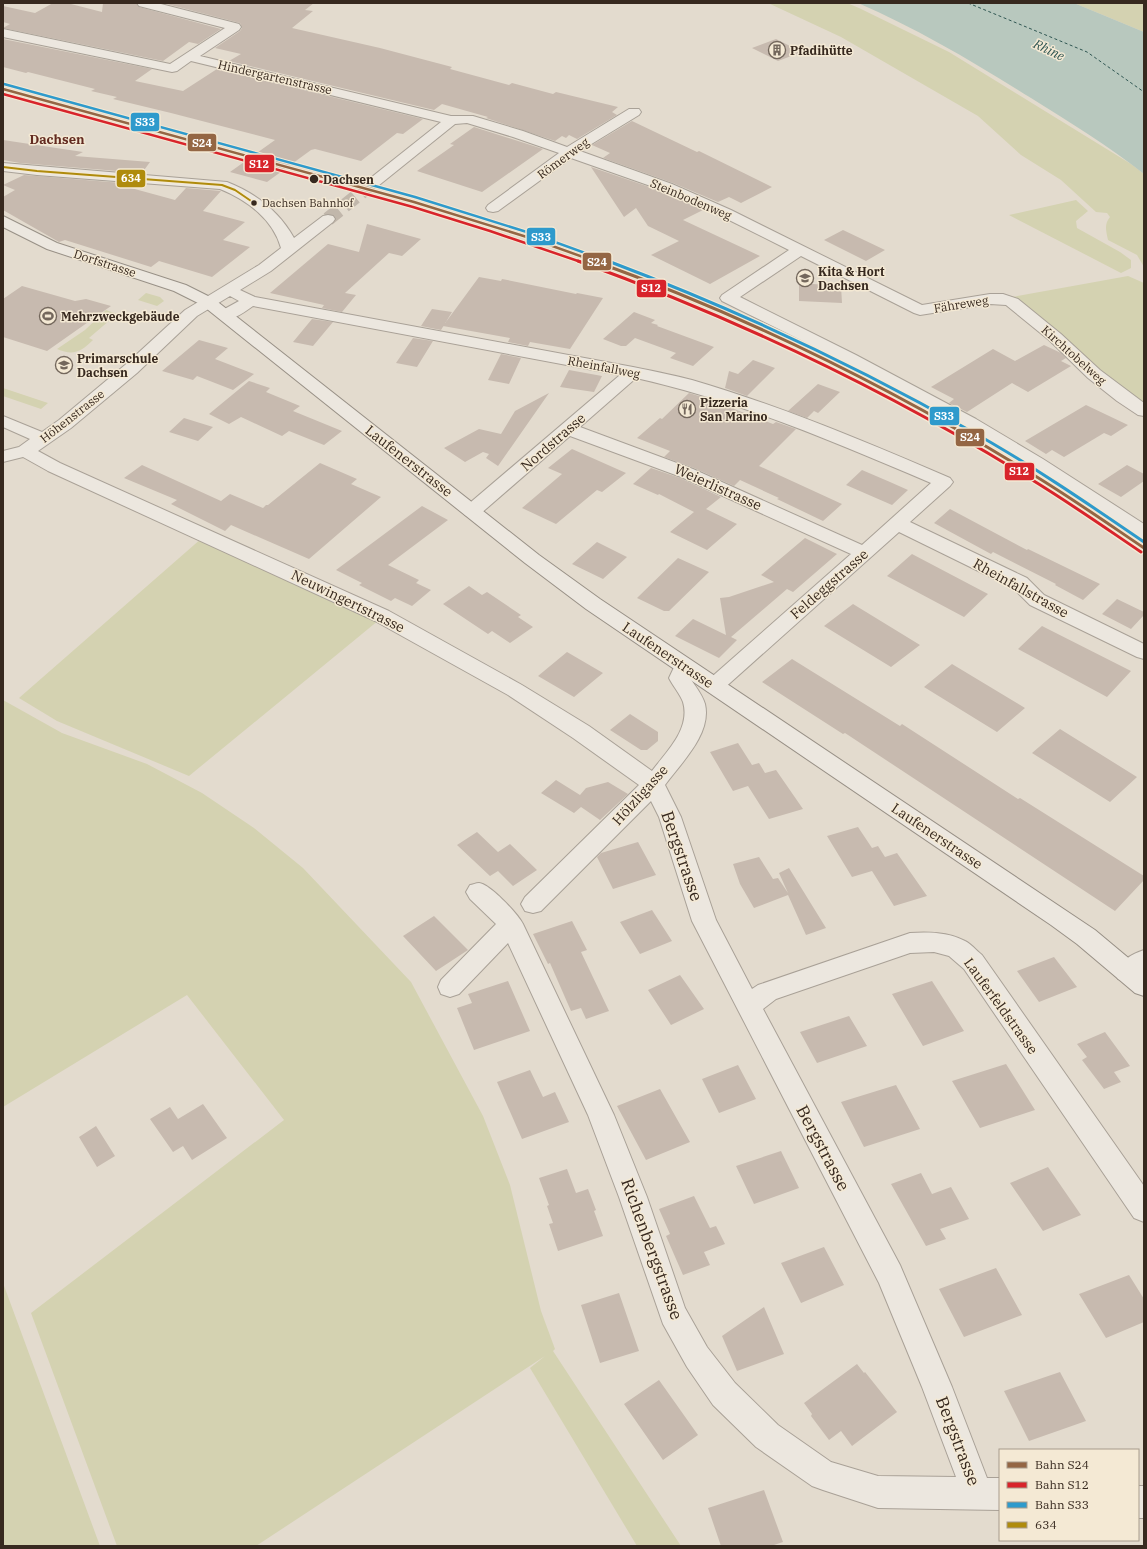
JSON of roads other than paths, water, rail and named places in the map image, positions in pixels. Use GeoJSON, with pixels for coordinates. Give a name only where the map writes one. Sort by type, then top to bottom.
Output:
{"type":"FeatureCollection","features":[{"type":"Feature","properties":{"kind":"street"},"geometry":{"type":"LineString","coordinates":[[3,33],[172,68],[235,27],[143,3]]}},
{"type":"Feature","properties":{"kind":"street","name":"Hindergartenstrasse"},"geometry":{"type":"LineString","coordinates":[[189,57],[451,120]]}},
{"type":"Feature","properties":{"kind":"street","name":"Römerweg"},"geometry":{"type":"LineString","coordinates":[[494,208],[579,145],[634,112]]}},
{"type":"Feature","properties":{"kind":"street"},"geometry":{"type":"LineString","coordinates":[[373,183],[451,120]]}},
{"type":"Feature","properties":{"kind":"street","name":"Steinbodenweg"},"geometry":{"type":"LineString","coordinates":[[451,120],[468,120],[518,134],[571,152],[685,195],[920,310]]}},
{"type":"Feature","properties":{"kind":"street"},"geometry":{"type":"LineString","coordinates":[[3,167],[222,186],[243,195],[268,213],[285,235],[289,248],[328,219]]}},
{"type":"Feature","properties":{"kind":"street","name":"Dorfstrasse"},"geometry":{"type":"LineString","coordinates":[[3,220],[19,230],[52,246],[180,288],[208,302]]}},
{"type":"Feature","properties":{"kind":"street","name":"Höhenstrasse"},"geometry":{"type":"LineString","coordinates":[[3,457],[25,451],[66,424],[131,368],[191,313],[265,268],[283,255],[289,248]]}},
{"type":"Feature","properties":{"kind":"street"},"geometry":{"type":"LineString","coordinates":[[800,250],[728,298],[870,369],[971,424],[1043,467],[1144,533]]}},
{"type":"Feature","properties":{"kind":"street","name":"Rheinfallweg"},"geometry":{"type":"LineString","coordinates":[[229,291],[250,301],[633,372],[686,384],[756,406],[846,440],[944,482]]}},
{"type":"Feature","properties":{"kind":"street","name":"Fähreweg"},"geometry":{"type":"LineString","coordinates":[[920,310],[990,299],[1003,299]]}},
{"type":"Feature","properties":{"kind":"street","name":"Kirchtobelweg"},"geometry":{"type":"LineString","coordinates":[[1003,299],[1018,306],[1055,337],[1094,374],[1122,397],[1144,411]]}},
{"type":"Feature","properties":{"kind":"street"},"geometry":{"type":"LineString","coordinates":[[225,315],[235,311],[250,301]]}},
{"type":"Feature","properties":{"kind":"street","name":"Laufenerstrasse"},"geometry":{"type":"LineString","coordinates":[[208,302],[472,511],[593,604],[1059,918],[1138,973]]}},
{"type":"Feature","properties":{"kind":"street","name":"Nordstrasse"},"geometry":{"type":"LineString","coordinates":[[472,511],[633,372]]}},
{"type":"Feature","properties":{"kind":"street"},"geometry":{"type":"LineString","coordinates":[[3,421],[44,439]]}},
{"type":"Feature","properties":{"kind":"street","name":"Weierlistrasse"},"geometry":{"type":"LineString","coordinates":[[568,428],[687,473],[864,553]]}},
{"type":"Feature","properties":{"kind":"street","name":"Neuwingertstrasse"},"geometry":{"type":"LineString","coordinates":[[25,451],[54,467],[267,562],[413,632],[515,690],[581,732],[654,784]]}},
{"type":"Feature","properties":{"kind":"street","name":"Feldeggstrasse"},"geometry":{"type":"LineString","coordinates":[[714,686],[944,482]]}},
{"type":"Feature","properties":{"kind":"street","name":"Rheinfallstrasse"},"geometry":{"type":"LineString","coordinates":[[898,524],[1020,584],[1037,600],[1144,652]]}},
{"type":"Feature","properties":{"kind":"street","name":"Hölzligasse"},"geometry":{"type":"LineString","coordinates":[[533,904],[654,784],[687,739],[692,730],[696,716],[694,703],[679,678],[684,666]]}},
{"type":"Feature","properties":{"kind":"street","name":"Bergstrasse"},"geometry":{"type":"LineString","coordinates":[[654,784],[670,818],[704,921],[890,1275],[937,1387],[988,1493]]}},
{"type":"Feature","properties":{"kind":"street","name":"Richenbergstrasse"},"geometry":{"type":"LineString","coordinates":[[478,892],[511,924],[601,1115],[633,1197],[673,1314],[697,1357],[724,1394],[767,1436],[824,1475],[878,1492],[988,1493]]}},
{"type":"Feature","properties":{"kind":"street"},"geometry":{"type":"LineString","coordinates":[[450,987],[511,924]]}},
{"type":"Feature","properties":{"kind":"street","name":"Lauferfeldstrasse"},"geometry":{"type":"LineString","coordinates":[[748,1006],[767,992],[910,943],[934,942],[957,948],[973,962],[1144,1209]]}},
{"type":"Feature","properties":{"kind":"water","name":"Rhine"},"geometry":{"type":"Polygon","coordinates":[[[858,3],[1074,3],[1144,32],[1144,174],[1089,134],[989,72],[924,35],[858,3]]]}},
{"type":"Feature","properties":{"kind":"tunnel"},"geometry":{"type":"LineString","coordinates":[[328,219],[373,183]]}},
{"type":"Feature","properties":{"kind":"rail line","name":"S33"},"geometry":{"type":"LineString","coordinates":[[4,84],[298,164],[454,209],[568,246],[713,302],[818,350],[920,402],[1020,460],[1144,542]]}},
{"type":"Feature","properties":{"kind":"rail line","name":"S24"},"geometry":{"type":"LineString","coordinates":[[3,89],[187,138],[453,214],[568,251],[659,286],[763,330],[865,380],[965,434],[1080,504],[1144,548]]}},
{"type":"Feature","properties":{"kind":"rail line","name":"S12"},"geometry":{"type":"LineString","coordinates":[[3,94],[260,164],[452,219],[566,256],[657,290],[812,359],[863,384],[963,438],[1077,508],[1141,552]]}},
{"type":"Feature","properties":{"kind":"place","name":"Pfadihütte"},"geometry":{"type":"Point","coordinates":[777,50]}},
{"type":"Feature","properties":{"kind":"place","name":"Dachsen"},"geometry":{"type":"Point","coordinates":[314,179]}},
{"type":"Feature","properties":{"kind":"place","name":"Dachsen Bahnhof"},"geometry":{"type":"Point","coordinates":[254,203]}},
{"type":"Feature","properties":{"kind":"place","name":"Kita & Hort Dachsen"},"geometry":{"type":"Point","coordinates":[805,278]}},
{"type":"Feature","properties":{"kind":"place","name":"Mehrzweckgebäude"},"geometry":{"type":"Point","coordinates":[48,316]}},
{"type":"Feature","properties":{"kind":"place","name":"Primarschule Dachsen"},"geometry":{"type":"Point","coordinates":[64,365]}},
{"type":"Feature","properties":{"kind":"place","name":"Pizzeria San Marino"},"geometry":{"type":"Point","coordinates":[687,409]}},
{"type":"Feature","properties":{"kind":"district","name":"Dachsen"},"geometry":{"type":"Point","coordinates":[57,139]}}]}
